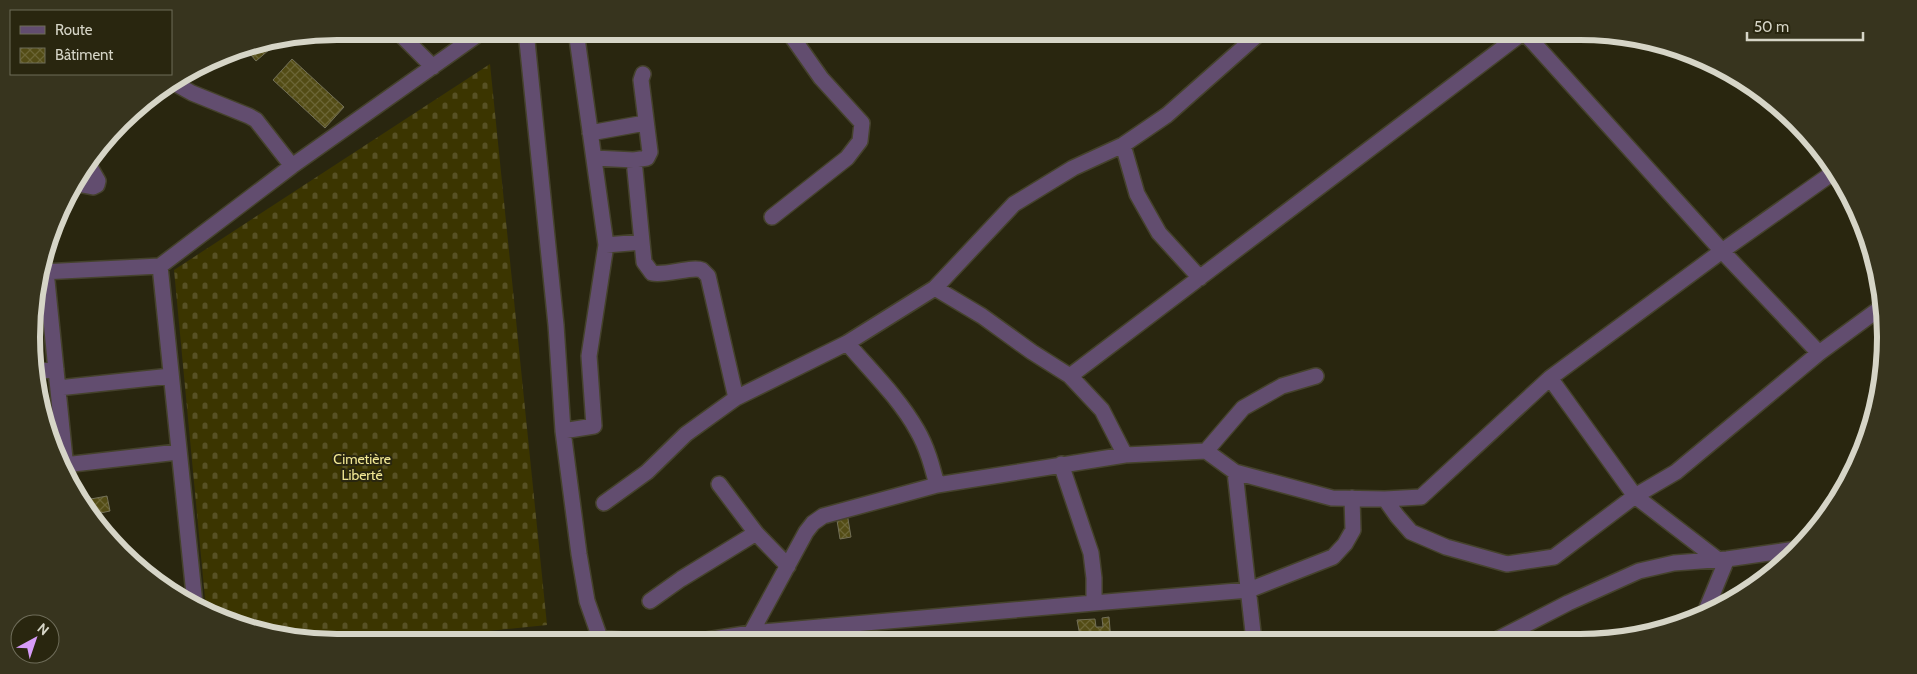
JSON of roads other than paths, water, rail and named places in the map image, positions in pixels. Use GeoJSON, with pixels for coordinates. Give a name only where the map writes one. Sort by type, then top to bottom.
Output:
{"type":"FeatureCollection","features":[{"type":"Feature","properties":{"kind":"street"},"geometry":{"type":"LineString","coordinates":[[406,40],[432,67]]}},
{"type":"Feature","properties":{"kind":"street"},"geometry":{"type":"LineString","coordinates":[[48,272],[160,266],[292,166],[470,40]]}},
{"type":"Feature","properties":{"kind":"street"},"geometry":{"type":"LineString","coordinates":[[527,40],[556,325],[564,431],[579,554],[587,601],[595,634]]}},
{"type":"Feature","properties":{"kind":"street"},"geometry":{"type":"LineString","coordinates":[[564,431],[594,426],[589,356],[606,245],[577,40]]}},
{"type":"Feature","properties":{"kind":"street"},"geometry":{"type":"LineString","coordinates":[[772,217],[847,158],[860,141],[862,122],[821,78],[794,40]]}},
{"type":"Feature","properties":{"kind":"street"},"geometry":{"type":"LineString","coordinates":[[604,503],[646,472],[686,434],[736,398],[847,343],[935,288],[1014,204],[1073,168],[1123,145],[1167,115],[1252,40]]}},
{"type":"Feature","properties":{"kind":"street"},"geometry":{"type":"LineString","coordinates":[[1070,376],[1513,40]]}},
{"type":"Feature","properties":{"kind":"street"},"geometry":{"type":"LineString","coordinates":[[1531,40],[1722,252],[1820,353]]}},
{"type":"Feature","properties":{"kind":"street"},"geometry":{"type":"LineString","coordinates":[[594,158],[634,160],[647,158],[649,155],[641,80],[643,74]]}},
{"type":"Feature","properties":{"kind":"street"},"geometry":{"type":"LineString","coordinates":[[179,86],[256,120],[292,166]]}},
{"type":"Feature","properties":{"kind":"street"},"geometry":{"type":"LineString","coordinates":[[590,133],[645,123]]}},
{"type":"Feature","properties":{"kind":"street"},"geometry":{"type":"LineString","coordinates":[[1123,145],[1136,194],[1159,233],[1200,278]]}},
{"type":"Feature","properties":{"kind":"street"},"geometry":{"type":"LineString","coordinates":[[634,160],[644,262],[652,273],[660,275],[695,269],[702,270],[708,276],[736,398]]}},
{"type":"Feature","properties":{"kind":"street"},"geometry":{"type":"LineString","coordinates":[[82,185],[93,187],[97,185],[98,181],[92,170]]}},
{"type":"Feature","properties":{"kind":"street"},"geometry":{"type":"LineString","coordinates":[[751,632],[806,532],[822,516],[937,485],[1124,455],[1206,451],[1235,472],[1332,498],[1385,499],[1421,497],[1550,378],[1829,176]]}},
{"type":"Feature","properties":{"kind":"street"},"geometry":{"type":"LineString","coordinates":[[606,245],[642,242]]}},
{"type":"Feature","properties":{"kind":"street"},"geometry":{"type":"LineString","coordinates":[[160,266],[194,597]]}},
{"type":"Feature","properties":{"kind":"street"},"geometry":{"type":"LineString","coordinates":[[45,283],[64,453]]}},
{"type":"Feature","properties":{"kind":"street"},"geometry":{"type":"LineString","coordinates":[[935,288],[982,316],[1032,352],[1070,376],[1102,410],[1124,455]]}},
{"type":"Feature","properties":{"kind":"street"},"geometry":{"type":"LineString","coordinates":[[1385,499],[1411,532],[1446,547],[1508,564],[1554,557],[1635,496],[1676,472],[1820,353],[1875,311]]}},
{"type":"Feature","properties":{"kind":"street"},"geometry":{"type":"LineString","coordinates":[[847,343],[901,406],[918,431],[929,454],[937,485]]}},
{"type":"Feature","properties":{"kind":"street"},"geometry":{"type":"LineString","coordinates":[[42,371],[56,370]]}},
{"type":"Feature","properties":{"kind":"street"},"geometry":{"type":"LineString","coordinates":[[58,388],[171,376]]}},
{"type":"Feature","properties":{"kind":"street"},"geometry":{"type":"LineString","coordinates":[[1206,451],[1243,408],[1282,386],[1316,376]]}},
{"type":"Feature","properties":{"kind":"street"},"geometry":{"type":"LineString","coordinates":[[1550,378],[1635,496],[1722,559]]}},
{"type":"Feature","properties":{"kind":"street"},"geometry":{"type":"LineString","coordinates":[[70,465],[178,452]]}},
{"type":"Feature","properties":{"kind":"street"},"geometry":{"type":"LineString","coordinates":[[1061,464],[1091,552],[1094,603]]}},
{"type":"Feature","properties":{"kind":"street"},"geometry":{"type":"LineString","coordinates":[[1235,472],[1253,634]]}},
{"type":"Feature","properties":{"kind":"street"},"geometry":{"type":"LineString","coordinates":[[719,484],[756,533],[788,566]]}},
{"type":"Feature","properties":{"kind":"street"},"geometry":{"type":"LineString","coordinates":[[802,634],[1094,603],[1248,590],[1332,557],[1345,544],[1354,530],[1352,498]]}},
{"type":"Feature","properties":{"kind":"street"},"geometry":{"type":"LineString","coordinates":[[650,601],[681,579],[756,533]]}},
{"type":"Feature","properties":{"kind":"street"},"geometry":{"type":"LineString","coordinates":[[1508,634],[1568,603],[1639,572],[1674,563],[1786,550]]}},
{"type":"Feature","properties":{"kind":"street"},"geometry":{"type":"LineString","coordinates":[[1707,605],[1722,559]]}},
{"type":"Feature","properties":{"kind":"street"},"geometry":{"type":"LineString","coordinates":[[740,634],[751,632],[779,634]]}},
{"type":"Feature","properties":{"kind":"park label","name":"Cimetière Liberté"},"geometry":{"type":"Point","coordinates":[362,468]}}]}
